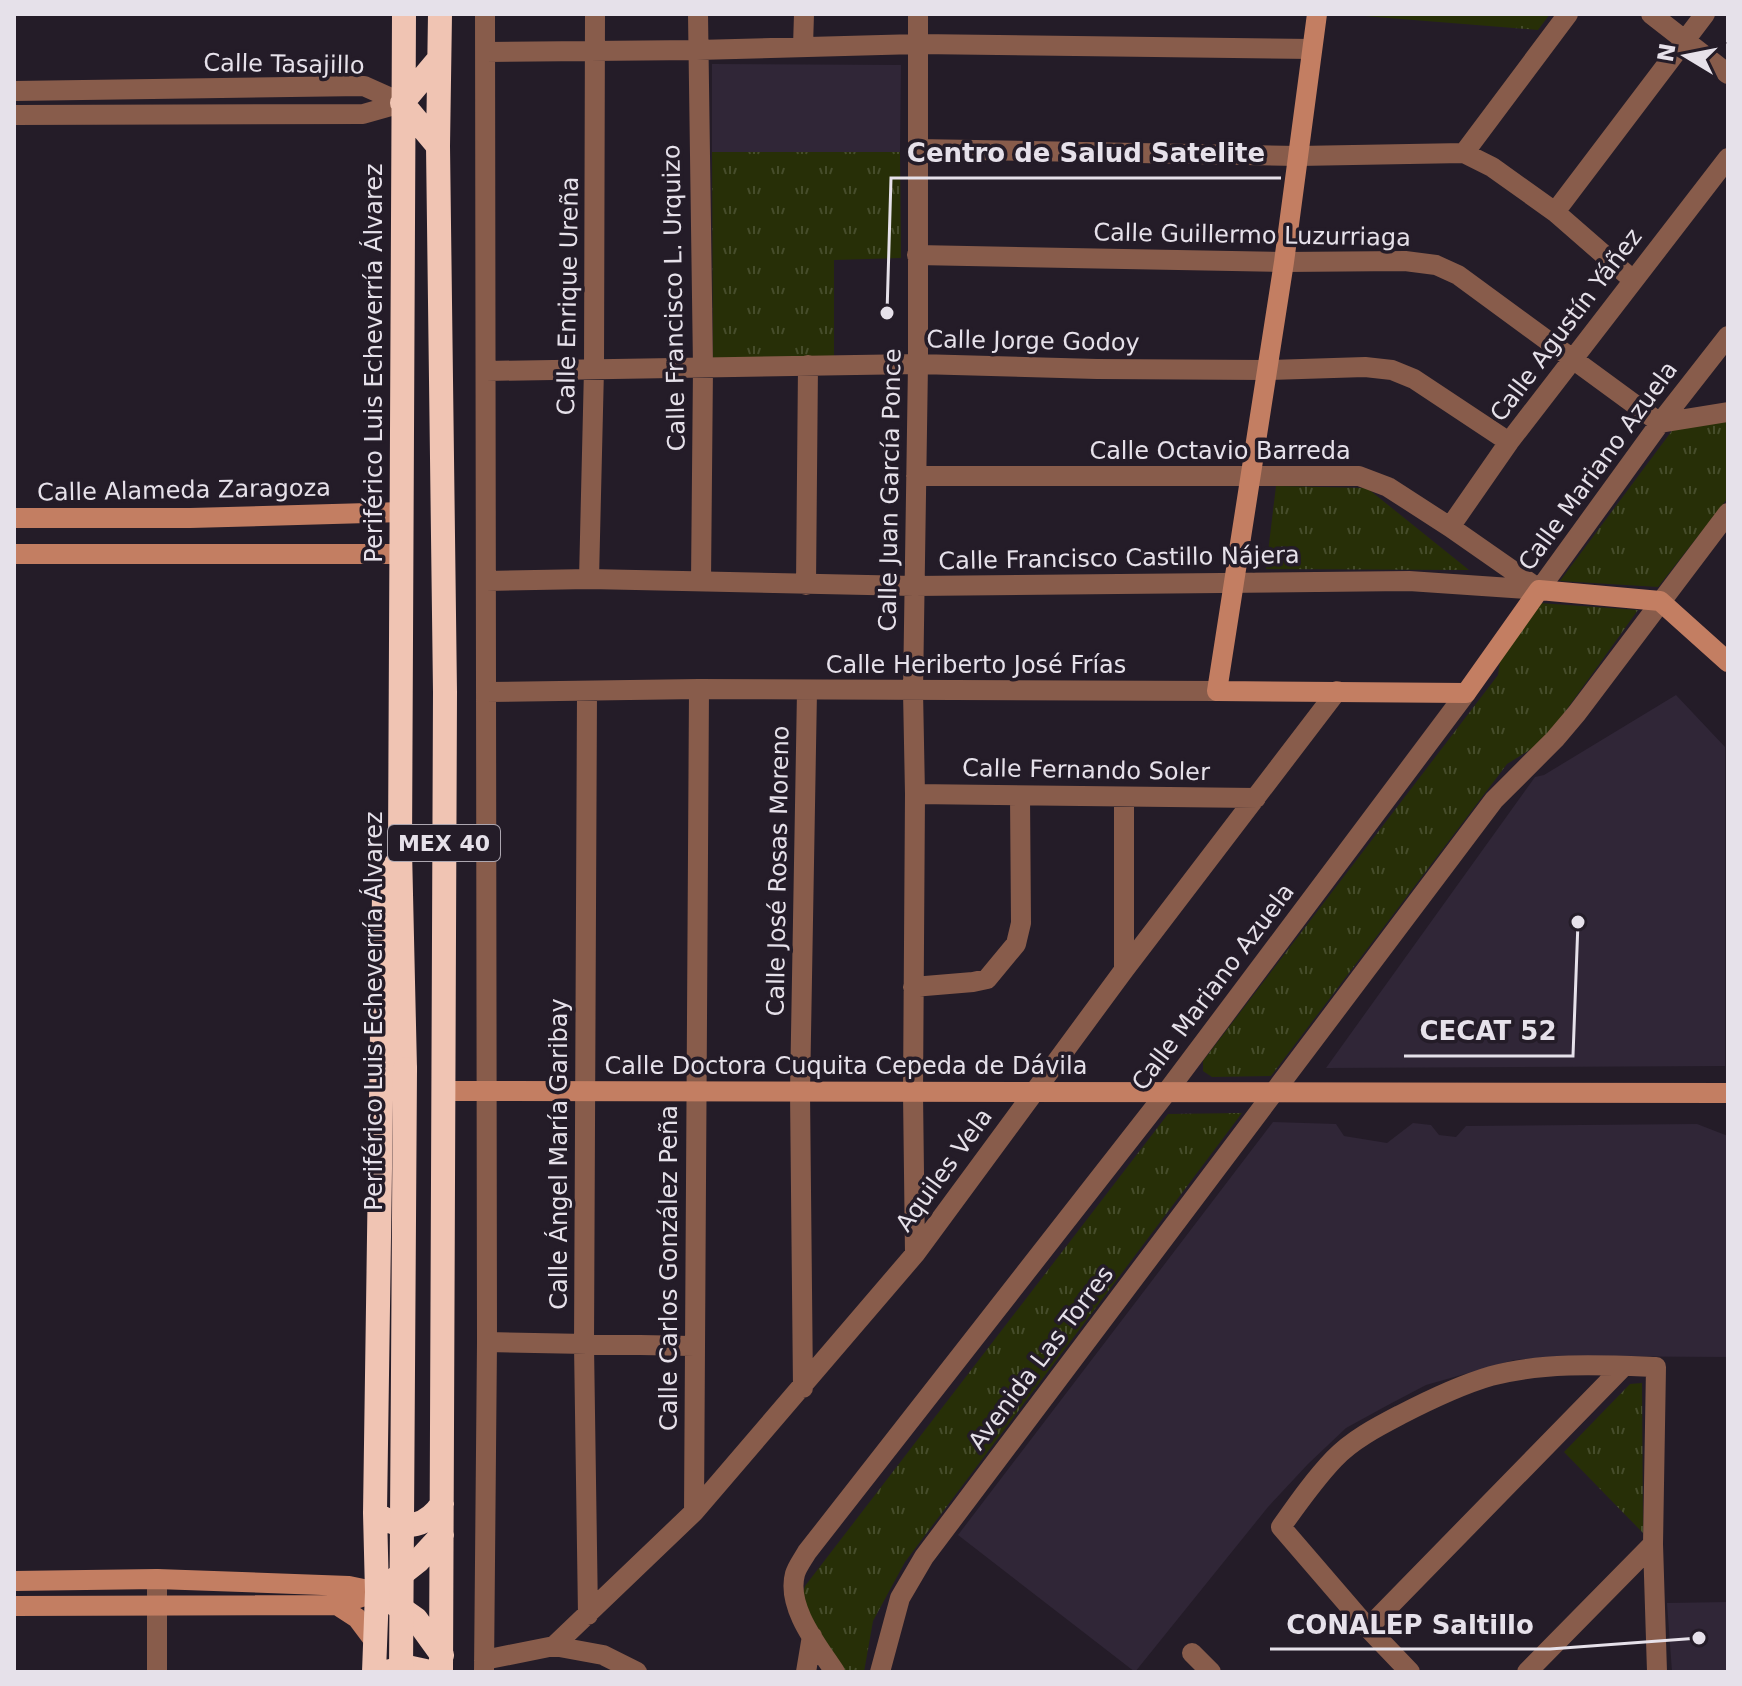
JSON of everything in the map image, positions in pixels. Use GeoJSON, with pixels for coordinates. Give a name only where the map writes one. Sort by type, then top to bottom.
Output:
{"type":"FeatureCollection","features":[{"type":"Feature","properties":{"kind":"highway","name":"Periférico Luis Echeverría Álvarez"},"geometry":{"type":"LineString","coordinates":[[401,1672],[405,1069],[400,850],[404,14]]}},
{"type":"Feature","properties":{"kind":"highway","name":"MEX 40"},"geometry":{"type":"LineString","coordinates":[[438,1666],[442,1535],[445,692],[438,146],[440,14]]}},
{"type":"Feature","properties":{"kind":"highway"},"geometry":{"type":"LineString","coordinates":[[438,146],[402,103],[439,59]]}},
{"type":"Feature","properties":{"kind":"highway"},"geometry":{"type":"LineString","coordinates":[[374,1672],[384,894],[400,850]]}},
{"type":"Feature","properties":{"kind":"highway"},"geometry":{"type":"LineString","coordinates":[[375,1513],[397,1525],[409,1526],[422,1524],[433,1517],[442,1504]]}},
{"type":"Feature","properties":{"kind":"highway"},"geometry":{"type":"LineString","coordinates":[[377,1592],[405,1572],[442,1535]]}},
{"type":"Feature","properties":{"kind":"highway"},"geometry":{"type":"LineString","coordinates":[[377,1592],[416,1619],[438,1666],[407,1667],[387,1672]]}},
{"type":"Feature","properties":{"kind":"street"},"geometry":{"type":"LineString","coordinates":[[485,14],[487,1342],[484,1666],[554,1646],[603,1655],[637,1672]]}},
{"type":"Feature","properties":{"kind":"street","name":"Calle Enrique Ureña"},"geometry":{"type":"LineString","coordinates":[[589,579],[594,369],[595,14]]}},
{"type":"Feature","properties":{"kind":"street","name":"Calle Francisco L. Urquizo"},"geometry":{"type":"LineString","coordinates":[[698,14],[703,367],[701,582]]}},
{"type":"Feature","properties":{"kind":"street"},"geometry":{"type":"LineString","coordinates":[[803,46],[804,14]]}},
{"type":"Feature","properties":{"kind":"street","name":"Calle Juan García Ponce"},"geometry":{"type":"LineString","coordinates":[[915,1254],[913,691],[918,364],[918,14]]}},
{"type":"Feature","properties":{"kind":"street"},"geometry":{"type":"LineString","coordinates":[[1217,691],[1284,262],[1317,14]]}},
{"type":"Feature","properties":{"kind":"street"},"geometry":{"type":"LineString","coordinates":[[1464,153],[1568,14]]}},
{"type":"Feature","properties":{"kind":"street"},"geometry":{"type":"LineString","coordinates":[[1651,14],[1728,74]]}},
{"type":"Feature","properties":{"kind":"street"},"geometry":{"type":"LineString","coordinates":[[1555,212],[1705,14]]}},
{"type":"Feature","properties":{"kind":"street"},"geometry":{"type":"LineString","coordinates":[[485,52],[918,44],[1312,49]]}},
{"type":"Feature","properties":{"kind":"street","name":"Calle Tasajillo"},"geometry":{"type":"LineString","coordinates":[[14,91],[364,86],[402,103]]}},
{"type":"Feature","properties":{"kind":"street","name":"Calle Tasajillo"},"geometry":{"type":"LineString","coordinates":[[14,115],[363,114],[402,103]]}},
{"type":"Feature","properties":{"kind":"street"},"geometry":{"type":"LineString","coordinates":[[918,149],[1298,156],[1464,153],[1492,167],[1555,212],[1633,280]]}},
{"type":"Feature","properties":{"kind":"street","name":"Calle Agustín Yáñez"},"geometry":{"type":"LineString","coordinates":[[1450,527],[1509,442],[1728,158]]}},
{"type":"Feature","properties":{"kind":"street","name":"Calle Guillermo Luzurriaga"},"geometry":{"type":"LineString","coordinates":[[917,255],[1284,262],[1405,261],[1436,265],[1458,275],[1660,423]]}},
{"type":"Feature","properties":{"kind":"street","name":"Calle Mariano Azuela"},"geometry":{"type":"LineString","coordinates":[[835,1672],[796,1603],[795,1575],[807,1552],[1166,1093],[1466,693],[1660,423],[1728,336]]}},
{"type":"Feature","properties":{"kind":"street","name":"Calle Jorge Godoy"},"geometry":{"type":"LineString","coordinates":[[486,371],[918,364],[1267,370],[1365,367],[1392,370],[1414,379],[1509,442]]}},
{"type":"Feature","properties":{"kind":"street"},"geometry":{"type":"LineString","coordinates":[[806,585],[808,365]]}},
{"type":"Feature","properties":{"kind":"street"},"geometry":{"type":"LineString","coordinates":[[1660,423],[1728,412]]}},
{"type":"Feature","properties":{"kind":"street","name":"Calle Octavio Barreda"},"geometry":{"type":"LineString","coordinates":[[916,476],[1359,476],[1388,487],[1539,590]]}},
{"type":"Feature","properties":{"kind":"street","name":"Calle Alameda Zaragoza"},"geometry":{"type":"LineString","coordinates":[[14,518],[190,518],[403,512]]}},
{"type":"Feature","properties":{"kind":"street","name":"Avenida Las Torres"},"geometry":{"type":"LineString","coordinates":[[880,1672],[900,1598],[917,1567],[1494,800],[1577,713],[1728,513]]}},
{"type":"Feature","properties":{"kind":"street"},"geometry":{"type":"LineString","coordinates":[[14,554],[403,554]]}},
{"type":"Feature","properties":{"kind":"street","name":"Calle Francisco Castillo Nájera"},"geometry":{"type":"LineString","coordinates":[[486,581],[589,579],[914,586],[1445,582],[1660,601]]}},
{"type":"Feature","properties":{"kind":"street"},"geometry":{"type":"LineString","coordinates":[[1660,601],[1728,662]]}},
{"type":"Feature","properties":{"kind":"street","name":"Calle Heriberto José Frías"},"geometry":{"type":"LineString","coordinates":[[486,692],[699,689],[1466,693]]}},
{"type":"Feature","properties":{"kind":"street","name":"Calle Carlos González Peña"},"geometry":{"type":"LineString","coordinates":[[694,1512],[699,689]]}},
{"type":"Feature","properties":{"kind":"street","name":"Calle José Rosas Moreno"},"geometry":{"type":"LineString","coordinates":[[803,1388],[800,1092],[807,691]]}},
{"type":"Feature","properties":{"kind":"street","name":"Aquiles Vela"},"geometry":{"type":"LineString","coordinates":[[554,1646],[694,1512],[915,1254],[1124,970],[1337,691]]}},
{"type":"Feature","properties":{"kind":"street","name":"Calle Ángel María Garibay"},"geometry":{"type":"LineString","coordinates":[[587,692],[584,1345],[588,1615]]}},
{"type":"Feature","properties":{"kind":"street","name":"Calle Fernando Soler"},"geometry":{"type":"LineString","coordinates":[[915,794],[1256,798]]}},
{"type":"Feature","properties":{"kind":"street"},"geometry":{"type":"LineString","coordinates":[[913,987],[981,981],[993,974],[1016,944],[1021,923],[1020,796]]}},
{"type":"Feature","properties":{"kind":"street"},"geometry":{"type":"LineString","coordinates":[[1124,797],[1124,970]]}},
{"type":"Feature","properties":{"kind":"street","name":"Calle Doctora Cuquita Cepeda de Dávila"},"geometry":{"type":"LineString","coordinates":[[443,1091],[1728,1093]]}},
{"type":"Feature","properties":{"kind":"street"},"geometry":{"type":"LineString","coordinates":[[487,1342],[693,1346]]}},
{"type":"Feature","properties":{"kind":"street"},"geometry":{"type":"LineString","coordinates":[[1368,1628],[1624,1366]]}},
{"type":"Feature","properties":{"kind":"street"},"geometry":{"type":"LineString","coordinates":[[1410,1672],[1281,1527],[1335,1457],[1359,1438],[1431,1399],[1490,1377],[1537,1368],[1624,1366],[1656,1367],[1653,1544],[1657,1672]]}},
{"type":"Feature","properties":{"kind":"street"},"geometry":{"type":"LineString","coordinates":[[1527,1672],[1653,1544]]}},
{"type":"Feature","properties":{"kind":"street"},"geometry":{"type":"LineString","coordinates":[[14,1581],[157,1579],[349,1586],[377,1592]]}},
{"type":"Feature","properties":{"kind":"street"},"geometry":{"type":"LineString","coordinates":[[157,1579],[157,1672]]}},
{"type":"Feature","properties":{"kind":"street"},"geometry":{"type":"LineString","coordinates":[[14,1606],[337,1605],[377,1592]]}},
{"type":"Feature","properties":{"kind":"street"},"geometry":{"type":"LineString","coordinates":[[337,1605],[357,1618],[375,1642]]}},
{"type":"Feature","properties":{"kind":"street"},"geometry":{"type":"LineString","coordinates":[[806,1672],[812,1636]]}},
{"type":"Feature","properties":{"kind":"street"},"geometry":{"type":"LineString","coordinates":[[1192,1653],[1211,1672]]}},
{"type":"Feature","properties":{"kind":"shaded area"},"geometry":{"type":"Polygon","coordinates":[[[712,64],[901,65],[900,152],[712,152],[712,64]]]}},
{"type":"Feature","properties":{"kind":"shaded area"},"geometry":{"type":"Polygon","coordinates":[[[1676,695],[1725,747],[1725,1066],[1326,1068],[1535,777],[1544,775],[1676,695]]]}},
{"type":"Feature","properties":{"kind":"shaded area"},"geometry":{"type":"Polygon","coordinates":[[[1273,1122],[1336,1124],[1344,1136],[1387,1143],[1413,1123],[1431,1125],[1439,1135],[1456,1137],[1466,1126],[1697,1124],[1728,1136],[1728,1357],[1565,1356],[1514,1360],[1426,1385],[1388,1405],[1346,1428],[1308,1464],[1268,1507],[1135,1672],[958,1535],[1273,1122]]]}},
{"type":"Feature","properties":{"kind":"shaded area"},"geometry":{"type":"Polygon","coordinates":[[[1728,1602],[1728,1672],[1672,1672],[1667,1603],[1728,1602]]]}},
{"type":"Feature","properties":{"kind":"green space"},"geometry":{"type":"Polygon","coordinates":[[[1339,14],[1550,14],[1538,30],[1339,14]]]}},
{"type":"Feature","properties":{"kind":"green space"},"geometry":{"type":"Polygon","coordinates":[[[712,152],[900,152],[901,258],[834,260],[834,359],[713,358],[712,152]]]}},
{"type":"Feature","properties":{"kind":"green space"},"geometry":{"type":"Polygon","coordinates":[[[1728,419],[1728,498],[1658,587],[1560,581],[1674,428],[1728,419]]]}},
{"type":"Feature","properties":{"kind":"green space"},"geometry":{"type":"Polygon","coordinates":[[[1276,486],[1367,488],[1469,570],[1266,569],[1276,486]]]}},
{"type":"Feature","properties":{"kind":"green space"},"geometry":{"type":"Polygon","coordinates":[[[1540,603],[1638,610],[1544,741],[1507,764],[1271,1076],[1212,1077],[1203,1071],[1203,1061],[1498,675],[1501,655],[1540,603]]]}},
{"type":"Feature","properties":{"kind":"green space"},"geometry":{"type":"Polygon","coordinates":[[[1242,1113],[905,1562],[873,1621],[864,1672],[843,1672],[801,1601],[805,1586],[1168,1114],[1242,1113]]]}},
{"type":"Feature","properties":{"kind":"green space"},"geometry":{"type":"Polygon","coordinates":[[[1642,1383],[1643,1533],[1564,1452],[1630,1384],[1642,1383]]]}},
{"type":"Feature","properties":{"kind":"place","name":"Centro de Salud Satelite"},"geometry":{"type":"Point","coordinates":[887,313]}},
{"type":"Feature","properties":{"kind":"place","name":"CECAT 52"},"geometry":{"type":"Point","coordinates":[1578,922]}},
{"type":"Feature","properties":{"kind":"place","name":"CONALEP Saltillo"},"geometry":{"type":"Point","coordinates":[1699,1638]}}]}
